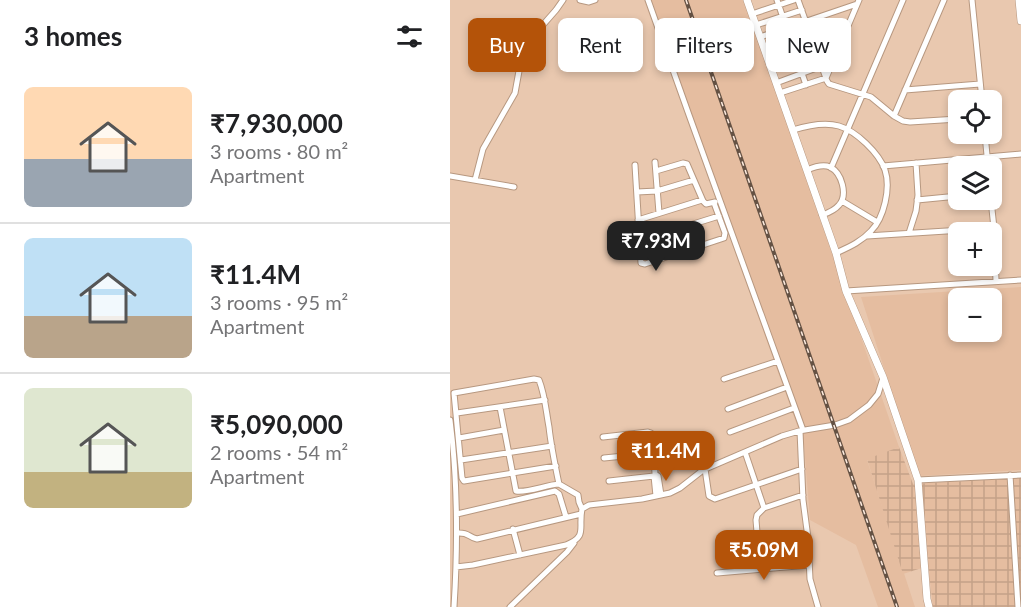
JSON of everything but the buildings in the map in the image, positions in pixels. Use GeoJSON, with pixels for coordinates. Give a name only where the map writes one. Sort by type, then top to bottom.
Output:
{"type":"FeatureCollection","features":[{"type":"Feature","properties":{"kind":"main road"},"geometry":{"type":"LineString","coordinates":[[749,0],[766,54]]}},
{"type":"Feature","properties":{"kind":"main road"},"geometry":{"type":"LineString","coordinates":[[1019,0],[1021,21]]}},
{"type":"Feature","properties":{"kind":"main road"},"geometry":{"type":"LineString","coordinates":[[773,72],[836,253],[846,291],[883,377],[918,480],[927,599],[930,607]]}},
{"type":"Feature","properties":{"kind":"street"},"geometry":{"type":"LineString","coordinates":[[475,180],[483,149],[515,93],[521,60],[527,43],[563,0]]}},
{"type":"Feature","properties":{"kind":"street"},"geometry":{"type":"LineString","coordinates":[[580,0],[589,2],[595,0]]}},
{"type":"Feature","properties":{"kind":"street"},"geometry":{"type":"LineString","coordinates":[[648,0],[717,202],[795,408],[801,430],[803,495],[811,583],[818,607]]}},
{"type":"Feature","properties":{"kind":"street"},"geometry":{"type":"LineString","coordinates":[[752,14],[778,3],[796,0],[805,18]]}},
{"type":"Feature","properties":{"kind":"street"},"geometry":{"type":"LineString","coordinates":[[831,168],[903,0]]}},
{"type":"Feature","properties":{"kind":"street"},"geometry":{"type":"LineString","coordinates":[[894,116],[944,0]]}},
{"type":"Feature","properties":{"kind":"street"},"geometry":{"type":"LineString","coordinates":[[972,0],[981,90]]}},
{"type":"Feature","properties":{"kind":"street"},"geometry":{"type":"LineString","coordinates":[[814,18],[858,2]]}},
{"type":"Feature","properties":{"kind":"street"},"geometry":{"type":"LineString","coordinates":[[780,93],[826,78],[858,2]]}},
{"type":"Feature","properties":{"kind":"street"},"geometry":{"type":"LineString","coordinates":[[778,3],[782,16]]}},
{"type":"Feature","properties":{"kind":"street"},"geometry":{"type":"LineString","coordinates":[[756,25],[802,10]]}},
{"type":"Feature","properties":{"kind":"street"},"geometry":{"type":"LineString","coordinates":[[760,37],[766,35]]}},
{"type":"Feature","properties":{"kind":"street"},"geometry":{"type":"LineString","coordinates":[[776,83],[807,72]]}},
{"type":"Feature","properties":{"kind":"street"},"geometry":{"type":"LineString","coordinates":[[824,72],[829,84],[862,94],[878,102],[903,121],[948,120]]}},
{"type":"Feature","properties":{"kind":"street"},"geometry":{"type":"LineString","coordinates":[[802,74],[806,85]]}},
{"type":"Feature","properties":{"kind":"street"},"geometry":{"type":"LineString","coordinates":[[905,90],[980,84]]}},
{"type":"Feature","properties":{"kind":"street"},"geometry":{"type":"LineString","coordinates":[[793,130],[819,125],[837,125],[847,129],[866,143],[885,170],[887,189],[883,213],[878,222],[856,244],[836,253]]}},
{"type":"Feature","properties":{"kind":"street"},"geometry":{"type":"LineString","coordinates":[[998,156],[1021,154]]}},
{"type":"Feature","properties":{"kind":"street"},"geometry":{"type":"LineString","coordinates":[[883,166],[948,160]]}},
{"type":"Feature","properties":{"kind":"street"},"geometry":{"type":"LineString","coordinates":[[655,162],[659,213]]}},
{"type":"Feature","properties":{"kind":"street"},"geometry":{"type":"LineString","coordinates":[[656,171],[685,163],[689,165],[702,200],[706,204],[717,202]]}},
{"type":"Feature","properties":{"kind":"street"},"geometry":{"type":"LineString","coordinates":[[909,233],[916,211],[916,163]]}},
{"type":"Feature","properties":{"kind":"street"},"geometry":{"type":"LineString","coordinates":[[635,165],[640,262],[643,264],[723,240],[725,233],[717,202]]}},
{"type":"Feature","properties":{"kind":"street"},"geometry":{"type":"LineString","coordinates":[[807,170],[828,166],[837,172],[843,184],[844,195],[840,205],[822,215]]}},
{"type":"Feature","properties":{"kind":"street"},"geometry":{"type":"LineString","coordinates":[[450,176],[514,187]]}},
{"type":"Feature","properties":{"kind":"street"},"geometry":{"type":"LineString","coordinates":[[637,192],[657,191],[694,180]]}},
{"type":"Feature","properties":{"kind":"street"},"geometry":{"type":"LineString","coordinates":[[917,200],[948,197]]}},
{"type":"Feature","properties":{"kind":"street"},"geometry":{"type":"LineString","coordinates":[[638,220],[702,200]]}},
{"type":"Feature","properties":{"kind":"street"},"geometry":{"type":"LineString","coordinates":[[842,201],[878,222]]}},
{"type":"Feature","properties":{"kind":"street"},"geometry":{"type":"LineString","coordinates":[[639,244],[652,240],[658,235],[719,216]]}},
{"type":"Feature","properties":{"kind":"street"},"geometry":{"type":"LineString","coordinates":[[866,236],[948,231]]}},
{"type":"Feature","properties":{"kind":"street"},"geometry":{"type":"LineString","coordinates":[[996,276],[996,281]]}},
{"type":"Feature","properties":{"kind":"street"},"geometry":{"type":"LineString","coordinates":[[846,291],[1021,280]]}},
{"type":"Feature","properties":{"kind":"street"},"geometry":{"type":"LineString","coordinates":[[724,379],[778,361]]}},
{"type":"Feature","properties":{"kind":"street"},"geometry":{"type":"LineString","coordinates":[[457,533],[468,534],[477,539],[566,517],[582,512],[589,505],[670,493],[705,469],[782,436],[849,420],[878,394],[883,377]]}},
{"type":"Feature","properties":{"kind":"street"},"geometry":{"type":"LineString","coordinates":[[556,466],[466,482],[462,478],[454,394],[538,379],[545,400],[552,446],[556,466],[559,484]]}},
{"type":"Feature","properties":{"kind":"street"},"geometry":{"type":"LineString","coordinates":[[728,410],[787,387]]}},
{"type":"Feature","properties":{"kind":"street"},"geometry":{"type":"LineString","coordinates":[[457,413],[545,400]]}},
{"type":"Feature","properties":{"kind":"street"},"geometry":{"type":"LineString","coordinates":[[500,406],[514,489],[518,492],[559,484],[578,495],[582,512],[580,536],[567,552],[510,607]]}},
{"type":"Feature","properties":{"kind":"street"},"geometry":{"type":"LineString","coordinates":[[730,432],[795,408]]}},
{"type":"Feature","properties":{"kind":"street"},"geometry":{"type":"LineString","coordinates":[[450,420],[453,499],[457,517],[457,533],[453,542],[454,607]]}},
{"type":"Feature","properties":{"kind":"street"},"geometry":{"type":"LineString","coordinates":[[459,438],[504,430]]}},
{"type":"Feature","properties":{"kind":"street"},"geometry":{"type":"LineString","coordinates":[[603,437],[651,433],[654,475]]}},
{"type":"Feature","properties":{"kind":"street"},"geometry":{"type":"LineString","coordinates":[[461,460],[552,446]]}},
{"type":"Feature","properties":{"kind":"street"},"geometry":{"type":"LineString","coordinates":[[604,458],[702,449]]}},
{"type":"Feature","properties":{"kind":"street"},"geometry":{"type":"LineString","coordinates":[[745,452],[764,508]]}},
{"type":"Feature","properties":{"kind":"street"},"geometry":{"type":"LineString","coordinates":[[705,469],[710,496],[718,499],[802,469]]}},
{"type":"Feature","properties":{"kind":"street"},"geometry":{"type":"LineString","coordinates":[[1010,475],[1018,607]]}},
{"type":"Feature","properties":{"kind":"street"},"geometry":{"type":"LineString","coordinates":[[918,480],[1021,475]]}},
{"type":"Feature","properties":{"kind":"street"},"geometry":{"type":"LineString","coordinates":[[609,481],[658,476],[658,496]]}},
{"type":"Feature","properties":{"kind":"street"},"geometry":{"type":"LineString","coordinates":[[450,521],[457,517],[555,491],[559,494],[566,517]]}},
{"type":"Feature","properties":{"kind":"street"},"geometry":{"type":"LineString","coordinates":[[760,569],[756,518],[764,508],[803,495]]}},
{"type":"Feature","properties":{"kind":"street"},"geometry":{"type":"LineString","coordinates":[[513,529],[520,555]]}},
{"type":"Feature","properties":{"kind":"street"},"geometry":{"type":"LineString","coordinates":[[719,547],[808,538]]}},
{"type":"Feature","properties":{"kind":"street"},"geometry":{"type":"LineString","coordinates":[[454,565],[473,565],[575,542]]}},
{"type":"Feature","properties":{"kind":"street"},"geometry":{"type":"LineString","coordinates":[[717,573],[809,565]]}},
{"type":"Feature","properties":{"kind":"shaded area"},"geometry":{"type":"Polygon","coordinates":[[[648,0],[744,0],[750,18],[655,18],[655,20],[648,0]]]}},
{"type":"Feature","properties":{"kind":"shaded area"},"geometry":{"type":"Polygon","coordinates":[[[754,29],[766,63],[766,72],[769,72],[899,447],[867,460],[915,607],[878,607],[856,545],[810,520],[804,445],[673,72],[754,72],[754,29]]]}},
{"type":"Feature","properties":{"kind":"shaded area"},"geometry":{"type":"Polygon","coordinates":[[[1021,287],[1021,470],[919,476],[861,297],[948,292],[948,342],[1002,342],[1002,288],[1021,287]]]}},
{"type":"Feature","properties":{"kind":"shaded area"},"geometry":{"type":"Polygon","coordinates":[[[899,447],[913,484],[1021,478],[1021,607],[933,607],[928,566],[903,574],[867,459],[899,447]]]}},
{"type":"Feature","properties":{"kind":"railway"},"geometry":{"type":"LineString","coordinates":[[686,0],[897,607]]}}]}
